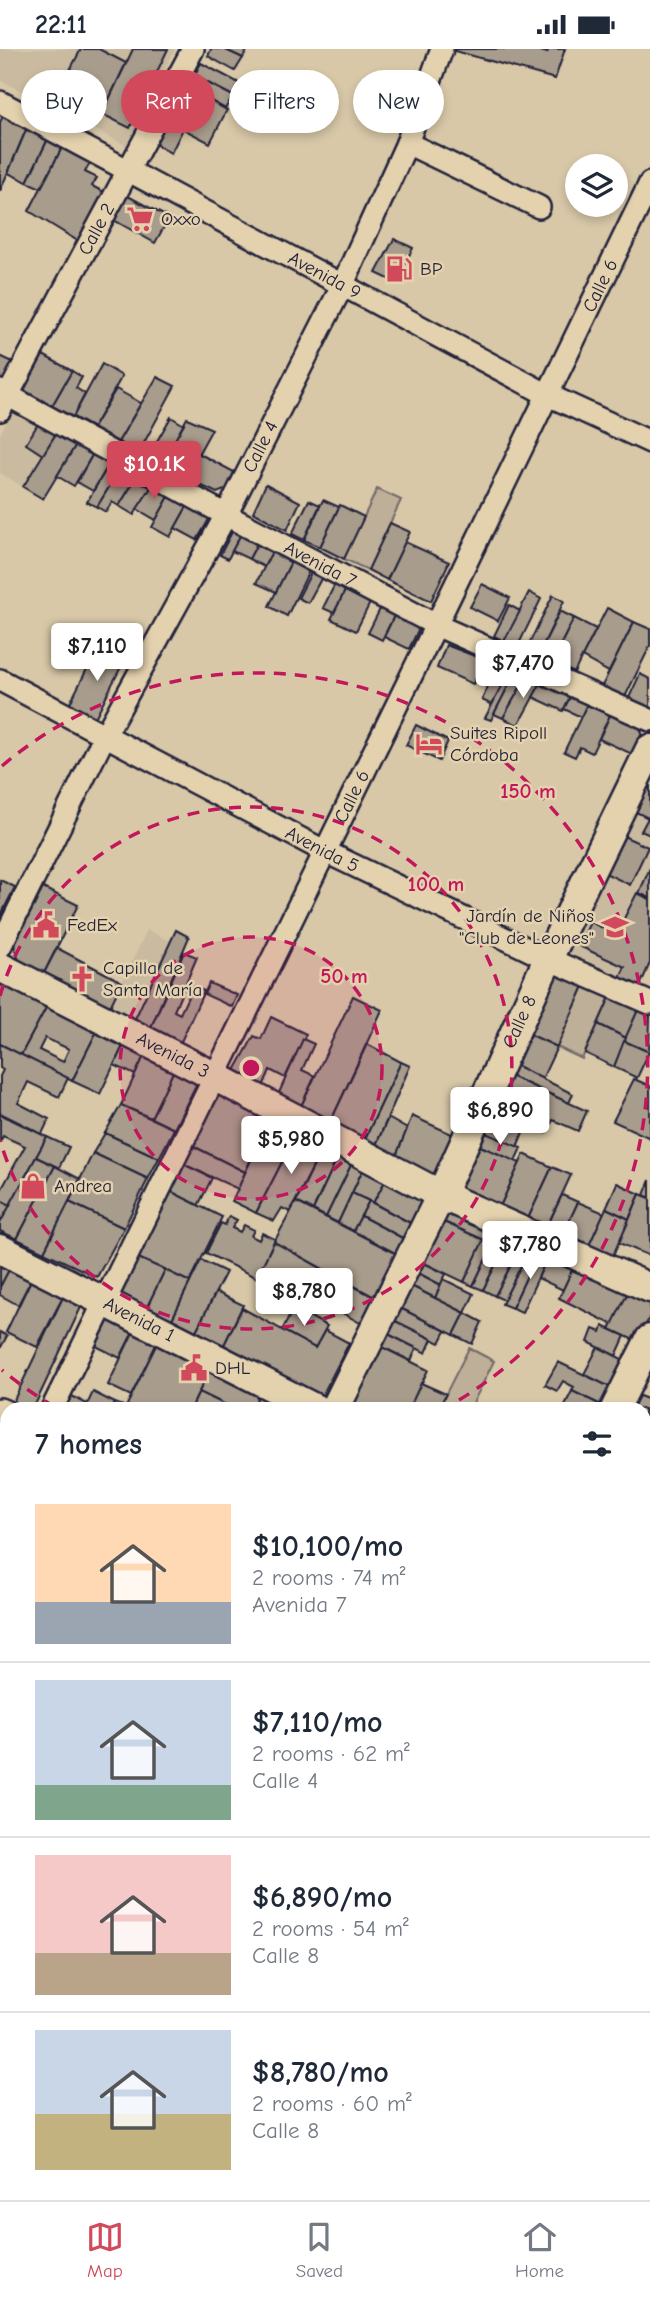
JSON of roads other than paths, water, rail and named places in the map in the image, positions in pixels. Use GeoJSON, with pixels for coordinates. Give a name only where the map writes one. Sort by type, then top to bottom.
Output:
{"type":"FeatureCollection","features":[{"type":"Feature","properties":{"kind":"main road","name":"Calle 8"},"geometry":{"type":"LineString","coordinates":[[338,1402],[442,1195],[548,959],[650,749]]}},
{"type":"Feature","properties":{"kind":"main road","name":"Avenida 3"},"geometry":{"type":"LineString","coordinates":[[0,967],[442,1195],[650,1288]]}},
{"type":"Feature","properties":{"kind":"main road","name":"Avenida 1"},"geometry":{"type":"LineString","coordinates":[[0,1249],[302,1402]]}},
{"type":"Feature","properties":{"kind":"main road"},"geometry":{"type":"LineString","coordinates":[[618,1402],[650,1339]]}},
{"type":"Feature","properties":{"kind":"street","name":"Calle 2"},"geometry":{"type":"LineString","coordinates":[[3,399],[193,49]]}},
{"type":"Feature","properties":{"kind":"street","name":"Calle 4"},"geometry":{"type":"LineString","coordinates":[[0,947],[105,735],[226,515],[342,286],[407,143],[442,49]]}},
{"type":"Feature","properties":{"kind":"street","name":"Avenida 9"},"geometry":{"type":"LineString","coordinates":[[0,102],[548,395],[650,442]]}},
{"type":"Feature","properties":{"kind":"street"},"geometry":{"type":"LineString","coordinates":[[407,143],[539,207]]}},
{"type":"Feature","properties":{"kind":"street","name":"Calle 6"},"geometry":{"type":"LineString","coordinates":[[55,1402],[650,183]]}},
{"type":"Feature","properties":{"kind":"street","name":"Avenida 7"},"geometry":{"type":"LineString","coordinates":[[3,399],[436,625],[650,720]]}},
{"type":"Feature","properties":{"kind":"street","name":"Avenida 5"},"geometry":{"type":"LineString","coordinates":[[0,680],[324,851],[548,959],[650,1003]]}},
{"type":"Feature","properties":{"kind":"place","name":"Oxxo"},"geometry":{"type":"Point","coordinates":[140,219]}},
{"type":"Feature","properties":{"kind":"place","name":"BP"},"geometry":{"type":"Point","coordinates":[399,269]}},
{"type":"Feature","properties":{"kind":"place","name":"Suites Ripoll Córdoba"},"geometry":{"type":"Point","coordinates":[429,744]}},
{"type":"Feature","properties":{"kind":"place","name":"FedEx"},"geometry":{"type":"Point","coordinates":[46,925]}},
{"type":"Feature","properties":{"kind":"place","name":"Jardín de Niños \"Club de Leones\""},"geometry":{"type":"Point","coordinates":[615,927]}},
{"type":"Feature","properties":{"kind":"place","name":"Capilla de Santa María"},"geometry":{"type":"Point","coordinates":[82,979]}},
{"type":"Feature","properties":{"kind":"place","name":"Andrea"},"geometry":{"type":"Point","coordinates":[33,1186]}},
{"type":"Feature","properties":{"kind":"place","name":"DHL"},"geometry":{"type":"Point","coordinates":[194,1368]}}]}
